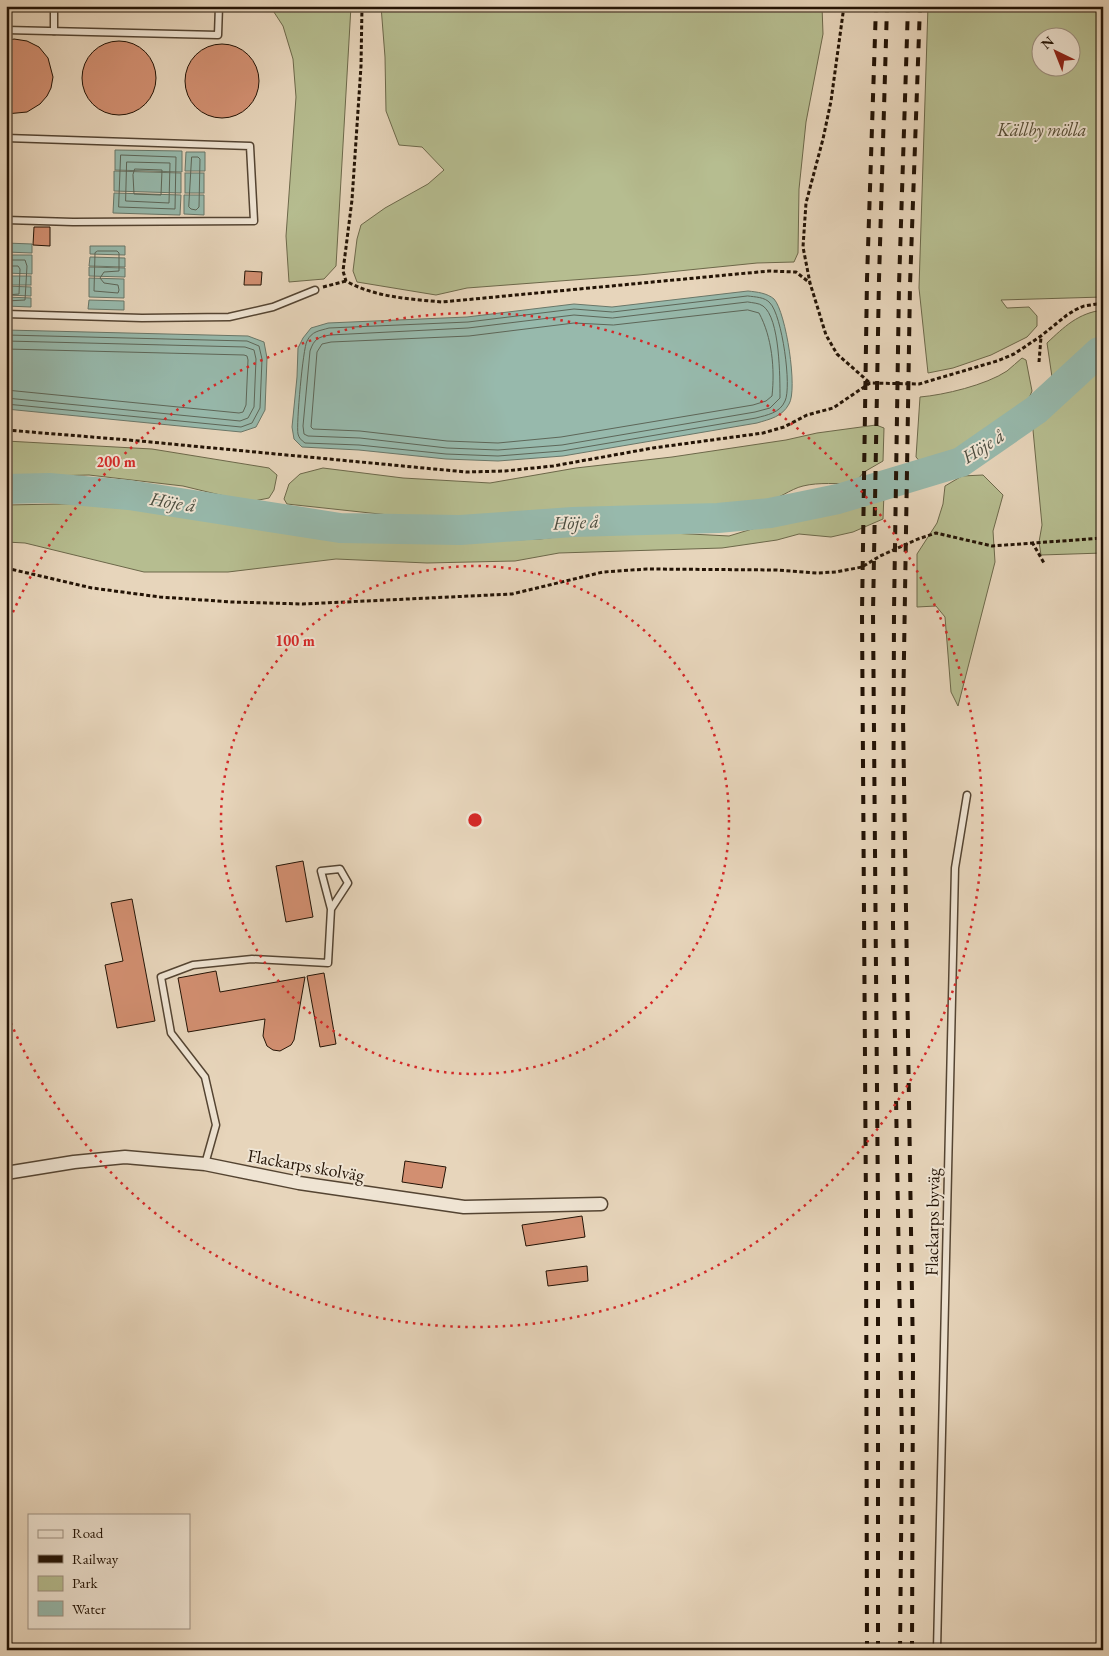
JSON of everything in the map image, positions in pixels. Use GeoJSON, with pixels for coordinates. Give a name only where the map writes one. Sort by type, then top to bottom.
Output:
{"type":"FeatureCollection","features":[{"type":"Feature","properties":{"kind":"street","name":"Flackarps skolväg"},"geometry":{"type":"LineString","coordinates":[[6,1172],[125,1157],[205,1164],[299,1183],[464,1207],[601,1204]]}},
{"type":"Feature","properties":{"kind":"lane"},"geometry":{"type":"LineString","coordinates":[[54,6],[54,31]]}},
{"type":"Feature","properties":{"kind":"lane"},"geometry":{"type":"LineString","coordinates":[[6,30],[218,35],[219,6]]}},
{"type":"Feature","properties":{"kind":"lane"},"geometry":{"type":"LineString","coordinates":[[6,138],[250,146],[254,220],[72,222],[6,220]]}},
{"type":"Feature","properties":{"kind":"lane"},"geometry":{"type":"LineString","coordinates":[[6,314],[142,318],[229,317],[273,306],[315,290]]}},
{"type":"Feature","properties":{"kind":"lane","name":"Flackarps byväg"},"geometry":{"type":"LineString","coordinates":[[937,1650],[955,868],[967,795]]}},
{"type":"Feature","properties":{"kind":"lane"},"geometry":{"type":"LineString","coordinates":[[205,1164],[216,1125],[205,1077],[171,1033],[161,977],[193,965],[252,959],[328,963],[331,909],[321,871],[340,869],[348,883],[331,909]]}},
{"type":"Feature","properties":{"kind":"path"},"geometry":{"type":"LineString","coordinates":[[362,6],[361,66],[352,200],[343,271],[346,281],[361,290],[403,298],[442,302],[769,271],[796,272],[810,283]]}},
{"type":"Feature","properties":{"kind":"path"},"geometry":{"type":"LineString","coordinates":[[844,6],[825,130],[806,203],[803,247],[810,283],[826,335],[837,354],[870,384]]}},
{"type":"Feature","properties":{"kind":"path"},"geometry":{"type":"LineString","coordinates":[[315,290],[346,281]]}},
{"type":"Feature","properties":{"kind":"path"},"geometry":{"type":"LineString","coordinates":[[6,430],[466,472],[505,471],[553,466],[653,448],[763,433],[784,427],[807,415],[833,408],[870,384],[919,384],[997,361],[1014,354],[1041,336],[1066,315],[1084,306],[1103,303]]}},
{"type":"Feature","properties":{"kind":"path"},"geometry":{"type":"LineString","coordinates":[[1039,362],[1041,336]]}},
{"type":"Feature","properties":{"kind":"path"},"geometry":{"type":"LineString","coordinates":[[6,568],[92,588],[160,597],[303,604],[512,594],[603,572],[646,569],[836,572],[862,567],[880,556],[936,533],[992,546],[1103,538]]}},
{"type":"Feature","properties":{"kind":"path"},"geometry":{"type":"LineString","coordinates":[[1032,542],[1044,563]]}},
{"type":"Feature","properties":{"kind":"green space"},"geometry":{"type":"Polygon","coordinates":[[[270,6],[351,6],[336,266],[324,279],[289,282],[286,236],[296,97],[293,59],[283,26],[270,6]]]}},
{"type":"Feature","properties":{"kind":"green space"},"geometry":{"type":"Polygon","coordinates":[[[381,6],[822,6],[823,34],[806,122],[799,189],[798,253],[794,262],[757,263],[639,275],[467,288],[436,295],[357,282],[353,271],[357,239],[361,225],[385,208],[428,184],[444,170],[422,147],[399,145],[386,111],[385,57],[381,6]]]}},
{"type":"Feature","properties":{"kind":"green space","name":"Källby mölla"},"geometry":{"type":"Polygon","coordinates":[[[928,6],[1103,6],[1103,297],[1001,300],[1007,308],[1029,307],[1037,316],[1037,326],[1027,337],[991,355],[953,368],[928,373],[919,288],[928,6]]]}},
{"type":"Feature","properties":{"kind":"green space"},"geometry":{"type":"Polygon","coordinates":[[[1103,310],[1103,343],[1078,356],[1059,376],[1052,377],[1047,343],[1066,326],[1079,318],[1086,314],[1103,310]]]}},
{"type":"Feature","properties":{"kind":"green space"},"geometry":{"type":"Polygon","coordinates":[[[1022,358],[1026,360],[1032,391],[1025,408],[946,458],[932,464],[922,464],[916,457],[920,397],[953,392],[988,381],[1007,371],[1022,358]]]}},
{"type":"Feature","properties":{"kind":"green space"},"geometry":{"type":"Polygon","coordinates":[[[1103,364],[1103,473],[1099,476],[1098,488],[1103,492],[1103,553],[1041,555],[1039,542],[1042,525],[1033,430],[1078,381],[1103,364]]]}},
{"type":"Feature","properties":{"kind":"green space"},"geometry":{"type":"Polygon","coordinates":[[[876,425],[884,428],[883,461],[864,472],[854,484],[822,484],[798,487],[769,501],[735,504],[718,509],[660,506],[538,512],[491,517],[398,516],[287,504],[284,499],[289,484],[300,474],[323,468],[403,478],[490,483],[576,468],[672,457],[876,425]]]}},
{"type":"Feature","properties":{"kind":"green space"},"geometry":{"type":"Polygon","coordinates":[[[6,441],[152,449],[269,468],[277,475],[274,490],[269,498],[249,502],[183,486],[89,475],[6,477],[6,441]]]}},
{"type":"Feature","properties":{"kind":"green space"},"geometry":{"type":"Polygon","coordinates":[[[983,475],[1003,495],[993,531],[995,562],[958,706],[951,692],[945,617],[936,606],[917,607],[917,554],[937,523],[943,504],[945,486],[962,476],[983,475]]]}},
{"type":"Feature","properties":{"kind":"green space"},"geometry":{"type":"Polygon","coordinates":[[[884,493],[883,519],[853,532],[831,537],[799,534],[777,540],[722,548],[559,553],[515,561],[427,563],[336,559],[228,572],[144,572],[25,543],[6,542],[6,505],[111,503],[236,525],[403,541],[486,541],[540,539],[613,530],[729,536],[805,513],[856,503],[884,493]]]}},
{"type":"Feature","properties":{"kind":"water"},"geometry":{"type":"Polygon","coordinates":[[[115,150],[182,151],[182,172],[115,170],[115,150]]]}},
{"type":"Feature","properties":{"kind":"water"},"geometry":{"type":"Polygon","coordinates":[[[186,152],[205,152],[205,171],[185,171],[186,152]]]}},
{"type":"Feature","properties":{"kind":"water"},"geometry":{"type":"Polygon","coordinates":[[[114,171],[181,173],[181,193],[114,191],[114,171]]]}},
{"type":"Feature","properties":{"kind":"water"},"geometry":{"type":"Polygon","coordinates":[[[185,173],[204,173],[204,193],[185,193],[185,173]]]}},
{"type":"Feature","properties":{"kind":"water"},"geometry":{"type":"Polygon","coordinates":[[[114,193],[181,195],[180,215],[113,213],[114,193]]]}},
{"type":"Feature","properties":{"kind":"water"},"geometry":{"type":"Polygon","coordinates":[[[184,195],[204,195],[204,215],[184,214],[184,195]]]}},
{"type":"Feature","properties":{"kind":"water"},"geometry":{"type":"Polygon","coordinates":[[[6,243],[32,244],[32,253],[6,252],[6,243]]]}},
{"type":"Feature","properties":{"kind":"water"},"geometry":{"type":"Polygon","coordinates":[[[90,246],[125,246],[125,255],[90,254],[90,246]]]}},
{"type":"Feature","properties":{"kind":"water"},"geometry":{"type":"Polygon","coordinates":[[[6,255],[32,255],[32,274],[6,273],[6,255]]]}},
{"type":"Feature","properties":{"kind":"water"},"geometry":{"type":"Polygon","coordinates":[[[90,257],[125,258],[125,267],[89,266],[90,257]]]}},
{"type":"Feature","properties":{"kind":"water"},"geometry":{"type":"Polygon","coordinates":[[[89,267],[125,268],[125,277],[89,276],[89,267]]]}},
{"type":"Feature","properties":{"kind":"water"},"geometry":{"type":"Polygon","coordinates":[[[6,276],[31,276],[31,285],[6,285],[6,276]]]}},
{"type":"Feature","properties":{"kind":"water"},"geometry":{"type":"Polygon","coordinates":[[[89,278],[124,279],[124,298],[89,297],[89,278]]]}},
{"type":"Feature","properties":{"kind":"water"},"geometry":{"type":"Polygon","coordinates":[[[6,286],[31,287],[31,296],[6,295],[6,286]]]}},
{"type":"Feature","properties":{"kind":"water"},"geometry":{"type":"Polygon","coordinates":[[[748,291],[765,294],[774,299],[783,319],[791,368],[792,384],[789,404],[779,415],[757,423],[563,456],[498,461],[446,459],[359,450],[302,447],[294,439],[292,427],[298,348],[311,328],[328,323],[467,317],[574,304],[612,307],[748,291]]]}},
{"type":"Feature","properties":{"kind":"water"},"geometry":{"type":"Polygon","coordinates":[[[6,297],[31,298],[31,307],[6,306],[6,297]]]}},
{"type":"Feature","properties":{"kind":"water"},"geometry":{"type":"Polygon","coordinates":[[[89,300],[124,301],[124,310],[88,309],[89,300]]]}},
{"type":"Feature","properties":{"kind":"water"},"geometry":{"type":"Polygon","coordinates":[[[6,330],[248,336],[264,342],[267,358],[265,410],[256,427],[241,432],[6,409],[6,330]]]}},
{"type":"Feature","properties":{"kind":"building"},"geometry":{"type":"Polygon","coordinates":[[[14,39],[27,41],[39,47],[48,58],[53,77],[51,88],[40,104],[27,112],[6,114],[6,41],[14,39]]]}},
{"type":"Feature","properties":{"kind":"building"},"geometry":{"type":"Polygon","coordinates":[[[119,41],[140,47],[150,57],[156,78],[150,99],[140,109],[119,115],[98,109],[88,99],[82,78],[88,57],[98,47],[119,41]]]}},
{"type":"Feature","properties":{"kind":"building"},"geometry":{"type":"Polygon","coordinates":[[[222,44],[236,47],[248,55],[256,67],[259,81],[256,95],[248,107],[236,115],[222,118],[208,115],[196,107],[188,95],[185,81],[188,67],[196,55],[208,47],[222,44]]]}},
{"type":"Feature","properties":{"kind":"building"},"geometry":{"type":"Polygon","coordinates":[[[34,227],[50,227],[50,246],[33,245],[34,227]]]}},
{"type":"Feature","properties":{"kind":"building"},"geometry":{"type":"Polygon","coordinates":[[[245,271],[262,272],[261,285],[244,285],[245,271]]]}},
{"type":"Feature","properties":{"kind":"building"},"geometry":{"type":"Polygon","coordinates":[[[303,861],[313,917],[286,922],[276,866],[303,861]]]}},
{"type":"Feature","properties":{"kind":"building"},"geometry":{"type":"Polygon","coordinates":[[[132,899],[155,1021],[117,1028],[105,965],[123,961],[111,903],[132,899]]]}},
{"type":"Feature","properties":{"kind":"building"},"geometry":{"type":"Polygon","coordinates":[[[216,971],[220,992],[305,977],[294,1040],[291,1045],[280,1051],[273,1050],[267,1046],[263,1036],[265,1019],[188,1032],[178,978],[216,971]]]}},
{"type":"Feature","properties":{"kind":"building"},"geometry":{"type":"Polygon","coordinates":[[[324,973],[336,1044],[320,1047],[307,976],[324,973]]]}},
{"type":"Feature","properties":{"kind":"building"},"geometry":{"type":"Polygon","coordinates":[[[405,1161],[446,1167],[442,1188],[402,1182],[405,1161]]]}},
{"type":"Feature","properties":{"kind":"building"},"geometry":{"type":"Polygon","coordinates":[[[582,1216],[585,1237],[526,1246],[522,1225],[582,1216]]]}},
{"type":"Feature","properties":{"kind":"building"},"geometry":{"type":"Polygon","coordinates":[[[587,1266],[588,1281],[548,1286],[546,1271],[587,1266]]]}},
{"type":"Feature","properties":{"kind":"waterway","name":"Höje å"},"geometry":{"type":"LineString","coordinates":[[6,489],[49,488],[129,495],[340,528],[460,530],[573,522],[718,518],[770,513],[838,499],[961,462],[1036,410],[1099,352],[1103,351]]}},
{"type":"Feature","properties":{"kind":"railway"},"geometry":{"type":"LineString","coordinates":[[867,1650],[862,613],[867,279],[876,6]]}},
{"type":"Feature","properties":{"kind":"railway"},"geometry":{"type":"LineString","coordinates":[[878,1650],[878,1208],[873,613],[879,279],[887,6]]}},
{"type":"Feature","properties":{"kind":"railway"},"geometry":{"type":"LineString","coordinates":[[900,1650],[902,1443],[893,925],[894,611],[899,285],[908,6]]}},
{"type":"Feature","properties":{"kind":"railway"},"geometry":{"type":"LineString","coordinates":[[912,1650],[913,1358],[903,717],[910,285],[920,6]]}}]}
